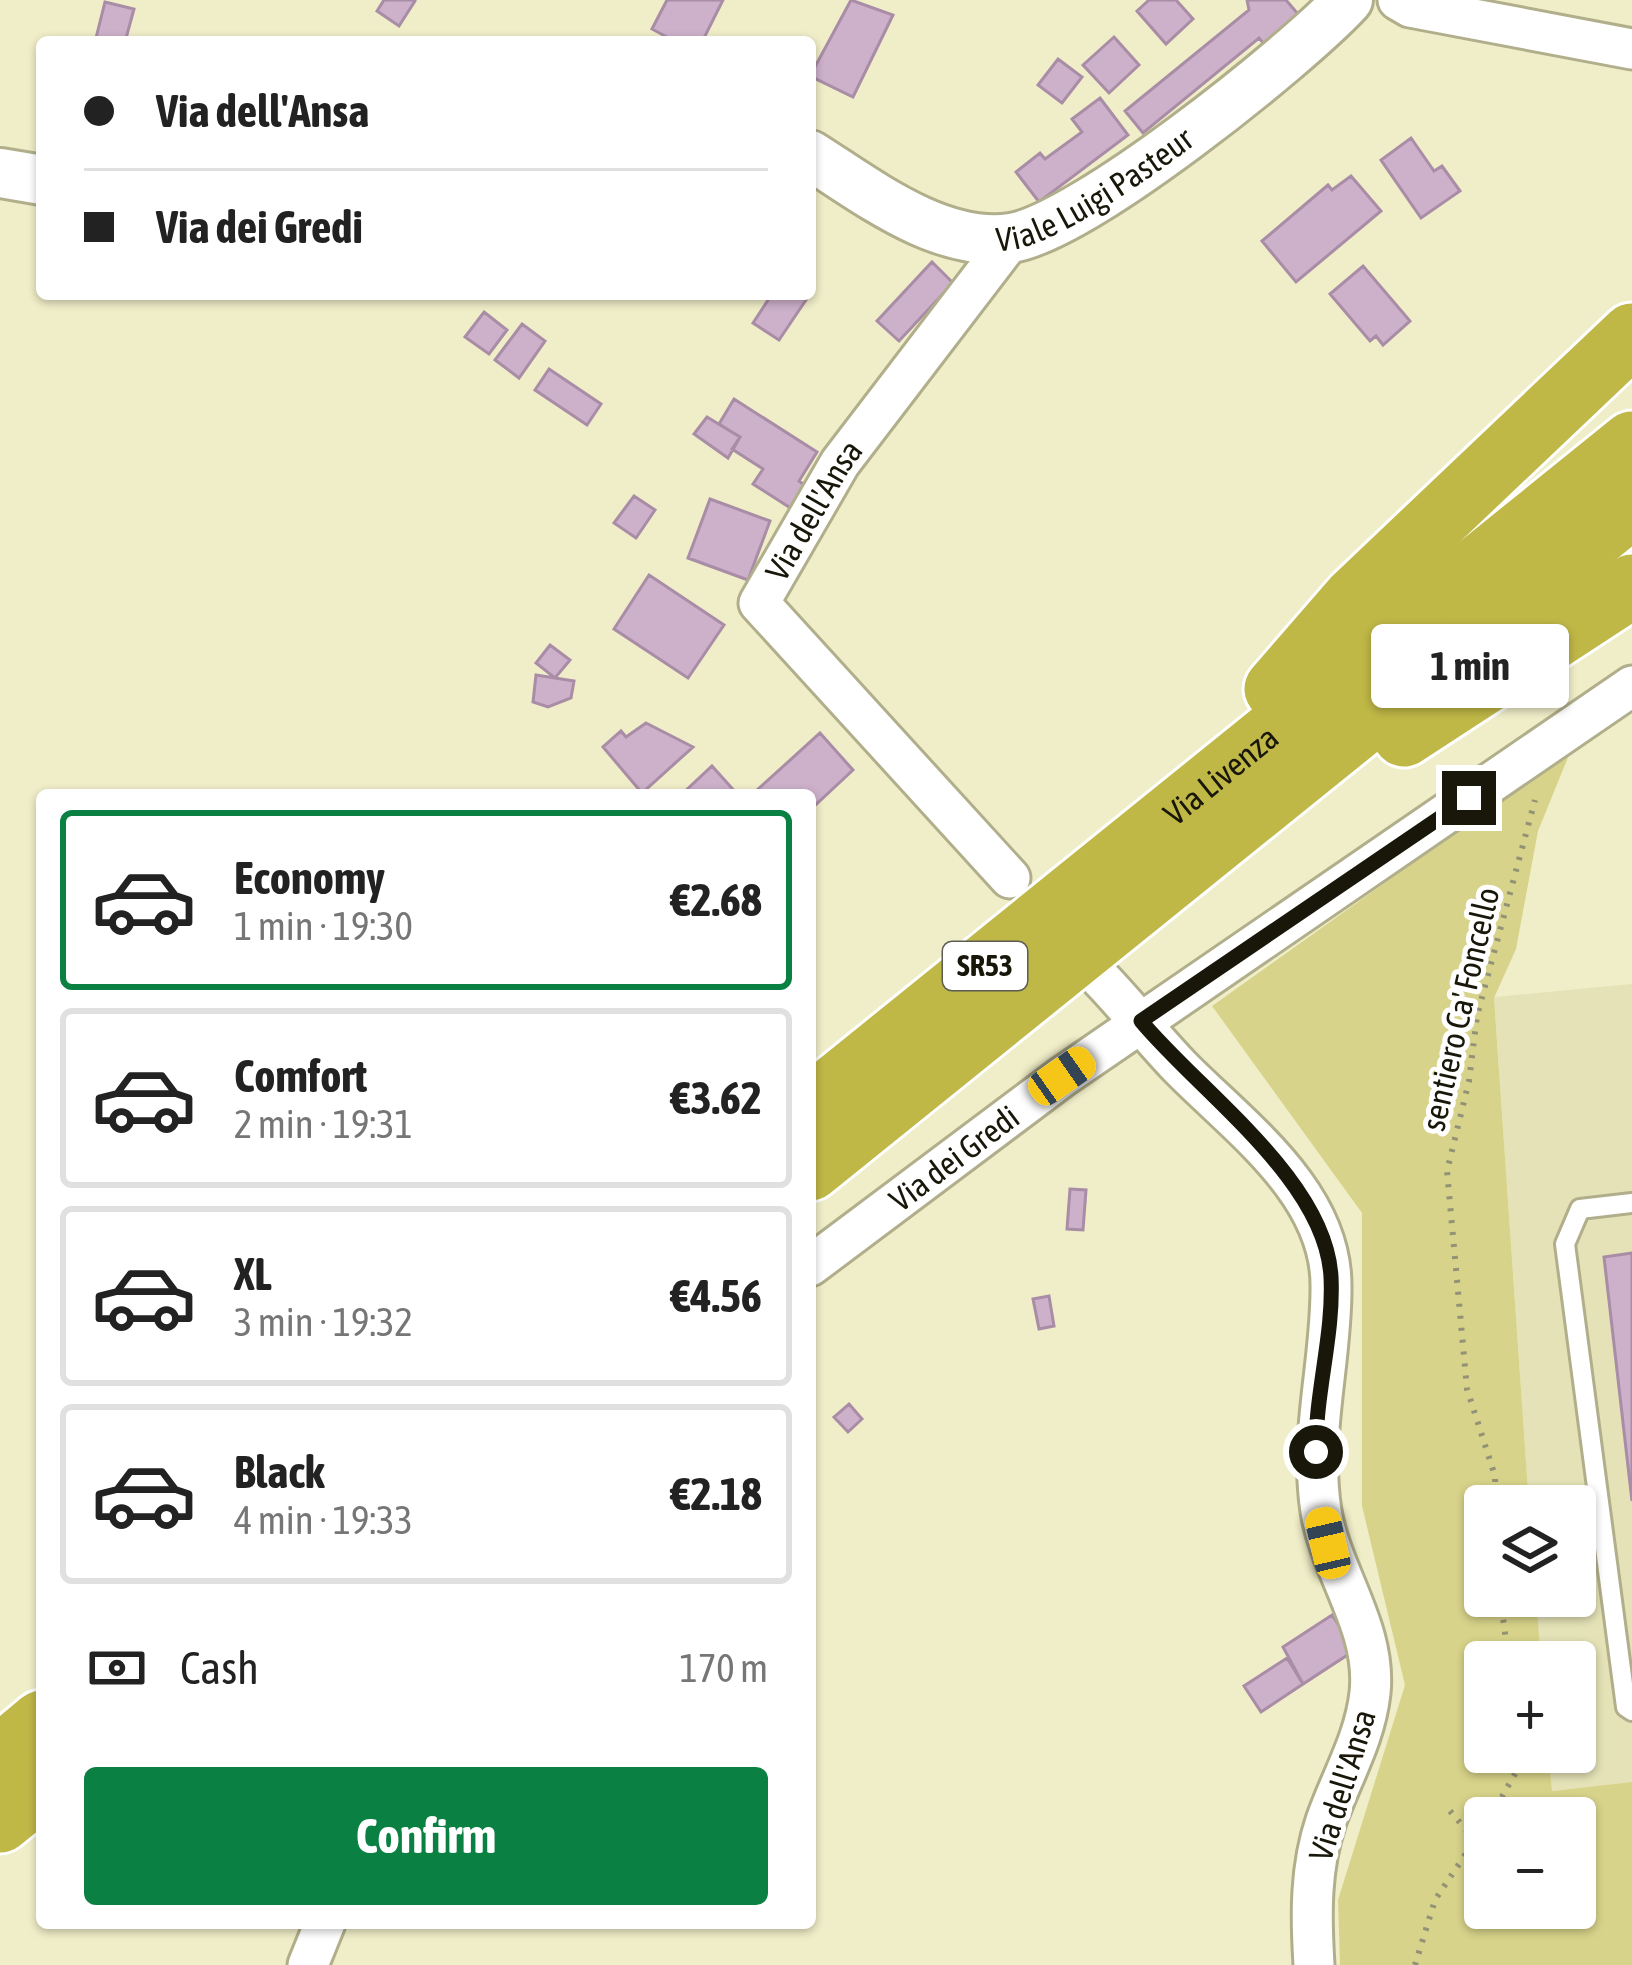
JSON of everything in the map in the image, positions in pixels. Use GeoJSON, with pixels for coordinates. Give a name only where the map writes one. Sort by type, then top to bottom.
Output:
{"type":"FeatureCollection","features":[{"type":"Feature","properties":{"kind":"highway"},"geometry":{"type":"LineString","coordinates":[[1173,846],[1355,598],[1632,335]]}},
{"type":"Feature","properties":{"kind":"highway","name":"Via Livenza"},"geometry":{"type":"LineString","coordinates":[[816,1163],[1632,443]]}},
{"type":"Feature","properties":{"kind":"highway","name":"Via Livenza"},"geometry":{"type":"LineString","coordinates":[[816,1103],[1632,506]]}},
{"type":"Feature","properties":{"kind":"highway"},"geometry":{"type":"LineString","coordinates":[[1173,846],[1446,710],[1632,586]]}},
{"type":"Feature","properties":{"kind":"highway"},"geometry":{"type":"LineString","coordinates":[[0,1756],[36,1727]]}},
{"type":"Feature","properties":{"kind":"highway"},"geometry":{"type":"LineString","coordinates":[[0,1821],[36,1791]]}},
{"type":"Feature","properties":{"kind":"street","name":"Viale Luigi Pasteur"},"geometry":{"type":"LineString","coordinates":[[816,158],[943,230],[1012,238],[1060,219],[1111,188],[1282,62],[1348,0]]}},
{"type":"Feature","properties":{"kind":"street"},"geometry":{"type":"LineString","coordinates":[[1398,0],[1410,7],[1632,49]]}},
{"type":"Feature","properties":{"kind":"street"},"geometry":{"type":"LineString","coordinates":[[0,173],[36,179]]}},
{"type":"Feature","properties":{"kind":"street","name":"Via dell'Ansa"},"geometry":{"type":"LineString","coordinates":[[1010,878],[759,603],[840,463],[1012,238]]}},
{"type":"Feature","properties":{"kind":"street","name":"Via dei Gredi"},"geometry":{"type":"LineString","coordinates":[[816,1262],[1141,1021],[1632,686]]}},
{"type":"Feature","properties":{"kind":"street","name":"Via dell'Ansa"},"geometry":{"type":"LineString","coordinates":[[1102,979],[1285,1174],[1315,1218],[1327,1250],[1331,1289],[1316,1427],[1317,1477],[1328,1543],[1363,1629],[1371,1680],[1359,1741],[1317,1854],[1314,1965]]}},
{"type":"Feature","properties":{"kind":"street"},"geometry":{"type":"LineString","coordinates":[[308,1965],[323,1929]]}},
{"type":"Feature","properties":{"kind":"lane"},"geometry":{"type":"LineString","coordinates":[[1632,1203],[1580,1209],[1565,1244],[1626,1707],[1632,1711]]}},
{"type":"Feature","properties":{"kind":"path","name":"sentiero Ca' Foncello"},"geometry":{"type":"LineString","coordinates":[[1495,1485],[1467,1389],[1448,1171],[1469,1081],[1477,1016],[1511,900],[1524,829],[1556,738]]}},
{"type":"Feature","properties":{"kind":"path"},"geometry":{"type":"LineString","coordinates":[[1450,1811],[1464,1827]]}},
{"type":"Feature","properties":{"kind":"path"},"geometry":{"type":"LineString","coordinates":[[1414,1965],[1435,1900],[1464,1856]]}},
{"type":"Feature","properties":{"kind":"shaded area"},"geometry":{"type":"Polygon","coordinates":[[[1571,750],[1538,831],[1516,949],[1494,998],[1528,1485],[1464,1485],[1464,1617],[1538,1617],[1539,1641],[1464,1641],[1464,1773],[1550,1773],[1552,1791],[1632,1782],[1632,1965],[1340,1965],[1338,1900],[1405,1685],[1362,1506],[1362,1213],[1212,1006],[1571,750]]]}},
{"type":"Feature","properties":{"kind":"shaded area"},"geometry":{"type":"Polygon","coordinates":[[[1632,984],[1632,1782],[1551,1791],[1550,1773],[1596,1773],[1596,1641],[1539,1641],[1538,1617],[1596,1617],[1596,1485],[1528,1485],[1494,997],[1632,984]]]}},
{"type":"Feature","properties":{"kind":"building"},"geometry":{"type":"Polygon","coordinates":[[[384,0],[415,1],[399,26],[377,11],[384,0]]]}},
{"type":"Feature","properties":{"kind":"building"},"geometry":{"type":"Polygon","coordinates":[[[667,0],[723,0],[705,36],[665,36],[652,29],[667,0]]]}},
{"type":"Feature","properties":{"kind":"building"},"geometry":{"type":"Polygon","coordinates":[[[851,0],[893,15],[853,97],[816,79],[816,65],[851,0]]]}},
{"type":"Feature","properties":{"kind":"building"},"geometry":{"type":"Polygon","coordinates":[[[1149,0],[1176,0],[1193,19],[1166,44],[1137,11],[1149,0]]]}},
{"type":"Feature","properties":{"kind":"building"},"geometry":{"type":"Polygon","coordinates":[[[1247,0],[1286,0],[1304,21],[1269,50],[1259,38],[1143,133],[1125,111],[1249,10],[1247,0]]]}},
{"type":"Feature","properties":{"kind":"building"},"geometry":{"type":"Polygon","coordinates":[[[105,2],[134,9],[127,36],[96,36],[105,2]]]}},
{"type":"Feature","properties":{"kind":"building"},"geometry":{"type":"Polygon","coordinates":[[[1114,37],[1139,65],[1109,93],[1083,65],[1114,37]]]}},
{"type":"Feature","properties":{"kind":"building"},"geometry":{"type":"Polygon","coordinates":[[[1058,59],[1082,77],[1062,103],[1038,85],[1058,59]]]}},
{"type":"Feature","properties":{"kind":"building"},"geometry":{"type":"Polygon","coordinates":[[[1100,98],[1128,135],[1039,202],[1016,172],[1040,153],[1045,159],[1082,132],[1072,119],[1100,98]]]}},
{"type":"Feature","properties":{"kind":"building"},"geometry":{"type":"Polygon","coordinates":[[[1411,138],[1434,171],[1442,166],[1460,191],[1421,218],[1381,160],[1411,138]]]}},
{"type":"Feature","properties":{"kind":"building"},"geometry":{"type":"Polygon","coordinates":[[[1351,176],[1381,211],[1296,282],[1262,241],[1328,185],[1332,190],[1351,176]]]}},
{"type":"Feature","properties":{"kind":"building"},"geometry":{"type":"Polygon","coordinates":[[[932,262],[953,283],[899,341],[877,321],[932,262]]]}},
{"type":"Feature","properties":{"kind":"building"},"geometry":{"type":"Polygon","coordinates":[[[1363,266],[1410,321],[1383,345],[1376,336],[1370,341],[1330,294],[1363,266]]]}},
{"type":"Feature","properties":{"kind":"building"},"geometry":{"type":"Polygon","coordinates":[[[768,300],[806,300],[779,340],[753,323],[768,300]]]}},
{"type":"Feature","properties":{"kind":"building"},"geometry":{"type":"Polygon","coordinates":[[[484,312],[507,330],[489,354],[465,337],[484,312]]]}},
{"type":"Feature","properties":{"kind":"building"},"geometry":{"type":"Polygon","coordinates":[[[522,324],[545,341],[519,378],[495,360],[522,324]]]}},
{"type":"Feature","properties":{"kind":"building"},"geometry":{"type":"Polygon","coordinates":[[[549,369],[601,404],[587,425],[535,390],[549,369]]]}},
{"type":"Feature","properties":{"kind":"building"},"geometry":{"type":"Polygon","coordinates":[[[734,399],[817,452],[799,481],[806,486],[792,509],[753,484],[763,469],[732,449],[740,437],[719,424],[734,399]]]}},
{"type":"Feature","properties":{"kind":"building"},"geometry":{"type":"Polygon","coordinates":[[[707,417],[740,437],[728,458],[694,434],[707,417]]]}},
{"type":"Feature","properties":{"kind":"building"},"geometry":{"type":"Polygon","coordinates":[[[634,496],[655,510],[636,538],[614,523],[634,496]]]}},
{"type":"Feature","properties":{"kind":"building"},"geometry":{"type":"Polygon","coordinates":[[[710,499],[770,521],[748,580],[688,558],[710,499]]]}},
{"type":"Feature","properties":{"kind":"building"},"geometry":{"type":"Polygon","coordinates":[[[649,575],[724,625],[688,678],[614,629],[649,575]]]}},
{"type":"Feature","properties":{"kind":"building"},"geometry":{"type":"Polygon","coordinates":[[[550,645],[570,660],[555,678],[536,663],[550,645]]]}},
{"type":"Feature","properties":{"kind":"building"},"geometry":{"type":"Polygon","coordinates":[[[536,675],[574,681],[571,698],[548,707],[533,702],[536,675]]]}},
{"type":"Feature","properties":{"kind":"building"},"geometry":{"type":"Polygon","coordinates":[[[646,723],[693,747],[646,789],[639,789],[603,747],[621,731],[626,737],[646,723]]]}},
{"type":"Feature","properties":{"kind":"building"},"geometry":{"type":"Polygon","coordinates":[[[820,733],[853,770],[816,804],[816,789],[758,789],[820,733]]]}},
{"type":"Feature","properties":{"kind":"building"},"geometry":{"type":"Polygon","coordinates":[[[712,766],[733,789],[687,789],[712,766]]]}},
{"type":"Feature","properties":{"kind":"building"},"geometry":{"type":"Polygon","coordinates":[[[1070,1189],[1086,1190],[1083,1230],[1067,1229],[1070,1189]]]}},
{"type":"Feature","properties":{"kind":"building"},"geometry":{"type":"Polygon","coordinates":[[[1632,1253],[1632,1501],[1604,1257],[1632,1253]]]}},
{"type":"Feature","properties":{"kind":"building"},"geometry":{"type":"Polygon","coordinates":[[[1049,1296],[1054,1326],[1039,1329],[1033,1299],[1049,1296]]]}},
{"type":"Feature","properties":{"kind":"building"},"geometry":{"type":"Polygon","coordinates":[[[849,1404],[862,1419],[848,1432],[834,1417],[849,1404]]]}},
{"type":"Feature","properties":{"kind":"building"},"geometry":{"type":"Polygon","coordinates":[[[1332,1615],[1355,1650],[1303,1684],[1283,1647],[1332,1615]]]}},
{"type":"Feature","properties":{"kind":"building"},"geometry":{"type":"Polygon","coordinates":[[[1287,1658],[1303,1684],[1261,1712],[1244,1686],[1287,1658]]]}},
{"type":"Feature","properties":{"kind":"route"},"geometry":{"type":"LineString","coordinates":[[1316,1452],[1331,1289],[1322,1232],[1273,1160],[1141,1021],[1469,798]]}}]}
